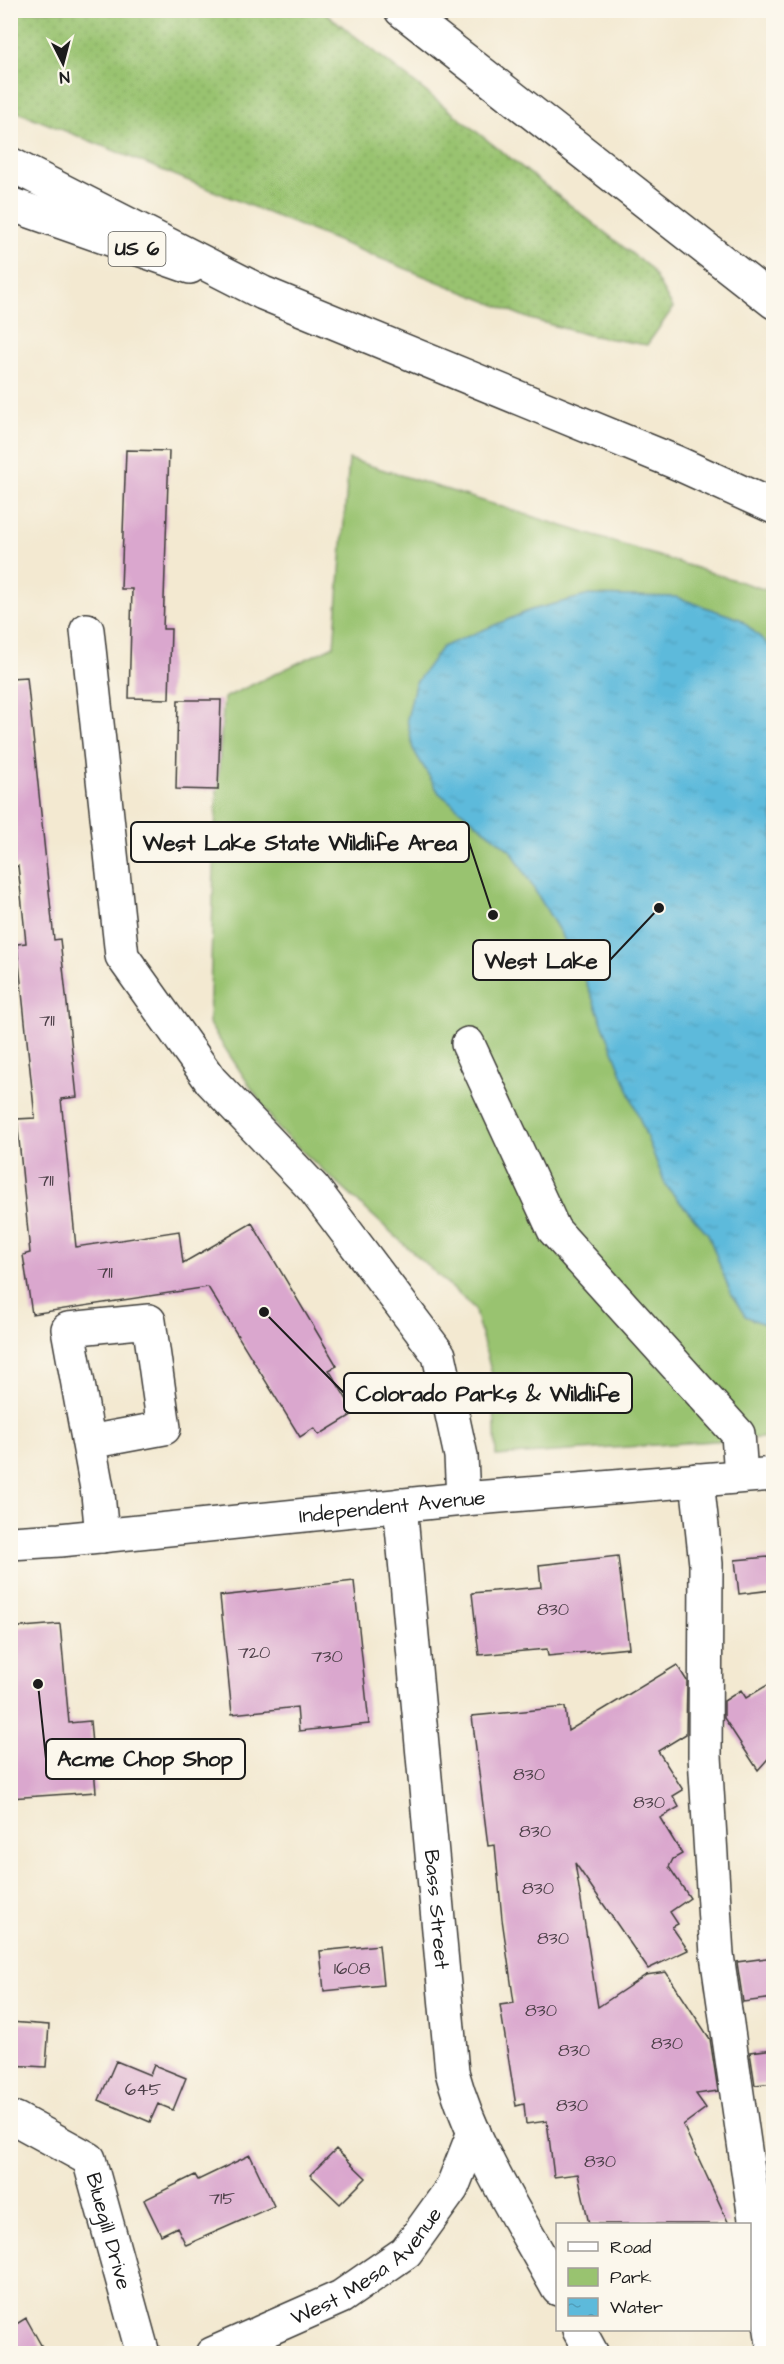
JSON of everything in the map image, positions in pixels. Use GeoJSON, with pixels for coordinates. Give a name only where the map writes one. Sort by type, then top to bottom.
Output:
{"type":"FeatureCollection","features":[{"type":"Feature","properties":{"kind":"main road"},"geometry":{"type":"LineString","coordinates":[[401,10],[774,302]]}},
{"type":"Feature","properties":{"kind":"main road"},"geometry":{"type":"LineString","coordinates":[[10,164],[263,293],[675,462],[774,507]]}},
{"type":"Feature","properties":{"kind":"main road","name":"US 6"},"geometry":{"type":"LineString","coordinates":[[10,204],[263,293]]}},
{"type":"Feature","properties":{"kind":"main road"},"geometry":{"type":"LineString","coordinates":[[87,630],[122,956],[211,1081],[314,1189],[439,1355],[460,1456],[463,1499]]}},
{"type":"Feature","properties":{"kind":"main road"},"geometry":{"type":"LineString","coordinates":[[468,1044],[554,1230],[738,1434],[741,1476]]}},
{"type":"Feature","properties":{"kind":"main road"},"geometry":{"type":"LineString","coordinates":[[89,1442],[102,1536]]}},
{"type":"Feature","properties":{"kind":"main road","name":"Independent Avenue"},"geometry":{"type":"LineString","coordinates":[[10,1543],[102,1536],[463,1499],[774,1474]]}},
{"type":"Feature","properties":{"kind":"main road"},"geometry":{"type":"LineString","coordinates":[[698,1480],[706,1564],[705,1756],[717,1955],[774,2351]]}},
{"type":"Feature","properties":{"kind":"main road","name":"Bass Street"},"geometry":{"type":"LineString","coordinates":[[400,1505],[452,2072],[461,2104],[474,2132],[556,2285]]}},
{"type":"Feature","properties":{"kind":"main road","name":"Bluegill Drive"},"geometry":{"type":"LineString","coordinates":[[10,2120],[15,2119],[89,2159],[143,2354]]}},
{"type":"Feature","properties":{"kind":"main road","name":"West Mesa Avenue"},"geometry":{"type":"LineString","coordinates":[[212,2354],[341,2296],[406,2252],[452,2188],[474,2132]]}},
{"type":"Feature","properties":{"kind":"main road"},"geometry":{"type":"LineString","coordinates":[[580,2331],[592,2354]]}},
{"type":"Feature","properties":{"kind":"green space"},"geometry":{"type":"Polygon","coordinates":[[[10,11],[323,11],[650,268],[673,308],[647,345],[588,335],[530,319],[11,109],[10,11]]]}},
{"type":"Feature","properties":{"kind":"green space"},"geometry":{"type":"Polygon","coordinates":[[[349,459],[773,592],[773,1437],[496,1456],[493,1378],[474,1308],[279,1130],[209,1024],[216,805],[224,698],[334,646],[349,459]]]}},
{"type":"Feature","properties":{"kind":"water"},"geometry":{"type":"Polygon","coordinates":[[[589,595],[676,597],[740,619],[773,649],[773,1328],[745,1316],[730,1292],[708,1234],[666,1186],[579,964],[512,852],[439,793],[413,749],[407,719],[415,684],[442,647],[531,610],[589,595]]]}},
{"type":"Feature","properties":{"kind":"building"},"geometry":{"type":"Polygon","coordinates":[[[126,450],[169,451],[163,629],[171,629],[169,699],[129,698],[132,589],[121,589],[126,450]]]}},
{"type":"Feature","properties":{"kind":"building"},"geometry":{"type":"Polygon","coordinates":[[[27,677],[54,940],[60,939],[77,1097],[61,1099],[76,1247],[179,1231],[183,1263],[252,1223],[337,1366],[329,1370],[355,1413],[319,1435],[314,1428],[300,1437],[208,1287],[32,1314],[23,1255],[30,1253],[17,1119],[35,1118],[17,944],[26,943],[18,866],[13,867],[10,847],[10,678],[27,677]]]}},
{"type":"Feature","properties":{"kind":"building"},"geometry":{"type":"Polygon","coordinates":[[[178,700],[221,700],[218,790],[176,789],[178,700]]]}},
{"type":"Feature","properties":{"kind":"building"},"geometry":{"type":"Polygon","coordinates":[[[618,1556],[629,1648],[548,1656],[547,1649],[479,1655],[472,1593],[541,1587],[539,1565],[618,1556]]]}},
{"type":"Feature","properties":{"kind":"building"},"geometry":{"type":"Polygon","coordinates":[[[768,1557],[772,1590],[739,1594],[735,1560],[768,1557]]]}},
{"type":"Feature","properties":{"kind":"building"},"geometry":{"type":"Polygon","coordinates":[[[354,1581],[369,1724],[299,1731],[297,1707],[232,1714],[220,1596],[354,1581]]]}},
{"type":"Feature","properties":{"kind":"building"},"geometry":{"type":"Polygon","coordinates":[[[60,1624],[69,1723],[90,1721],[96,1792],[10,1798],[10,1628],[60,1624]]]}},
{"type":"Feature","properties":{"kind":"building"},"geometry":{"type":"Polygon","coordinates":[[[677,1665],[687,1681],[686,1734],[658,1751],[683,1790],[673,1796],[679,1807],[660,1818],[682,1854],[673,1859],[669,1867],[690,1898],[670,1912],[678,1924],[672,1927],[688,1950],[648,1969],[575,1863],[598,2007],[646,1975],[666,1972],[710,2039],[718,2091],[696,2094],[706,2108],[683,2125],[729,2223],[589,2223],[578,2174],[554,2177],[547,2121],[526,2124],[524,2104],[516,2106],[500,2005],[514,2003],[502,1919],[495,1845],[488,1846],[472,1716],[565,1707],[568,1731],[677,1665]]]}},
{"type":"Feature","properties":{"kind":"building"},"geometry":{"type":"Polygon","coordinates":[[[774,1681],[774,1752],[758,1770],[724,1718],[724,1701],[741,1690],[746,1698],[774,1681]]]}},
{"type":"Feature","properties":{"kind":"building"},"geometry":{"type":"Polygon","coordinates":[[[379,1945],[383,1985],[324,1991],[320,1951],[379,1945]]]}},
{"type":"Feature","properties":{"kind":"building"},"geometry":{"type":"Polygon","coordinates":[[[774,1957],[774,1998],[743,2002],[737,1962],[774,1957]]]}},
{"type":"Feature","properties":{"kind":"building"},"geometry":{"type":"Polygon","coordinates":[[[10,2022],[49,2025],[46,2067],[10,2065],[10,2022]]]}},
{"type":"Feature","properties":{"kind":"building"},"geometry":{"type":"Polygon","coordinates":[[[774,2049],[774,2083],[755,2085],[750,2052],[774,2049]]]}},
{"type":"Feature","properties":{"kind":"building"},"geometry":{"type":"Polygon","coordinates":[[[116,2061],[150,2075],[154,2065],[186,2078],[173,2110],[158,2104],[150,2122],[99,2100],[116,2061]]]}},
{"type":"Feature","properties":{"kind":"building"},"geometry":{"type":"Polygon","coordinates":[[[336,2149],[366,2178],[340,2204],[310,2175],[336,2149]]]}},
{"type":"Feature","properties":{"kind":"building"},"geometry":{"type":"Polygon","coordinates":[[[250,2155],[274,2206],[186,2245],[177,2227],[161,2235],[144,2200],[195,2175],[198,2180],[250,2155]]]}},
{"type":"Feature","properties":{"kind":"building"},"geometry":{"type":"Polygon","coordinates":[[[26,2318],[46,2354],[10,2354],[10,2328],[26,2318]]]}},
{"type":"Feature","properties":{"kind":"place","name":"West Lake"},"geometry":{"type":"Point","coordinates":[659,908]}},
{"type":"Feature","properties":{"kind":"place","name":"West Lake State Wildlife Area"},"geometry":{"type":"Point","coordinates":[493,915]}},
{"type":"Feature","properties":{"kind":"place","name":"Colorado Parks & Wildlife"},"geometry":{"type":"Point","coordinates":[264,1312]}},
{"type":"Feature","properties":{"kind":"place","name":"Acme Chop Shop"},"geometry":{"type":"Point","coordinates":[38,1684]}}]}
